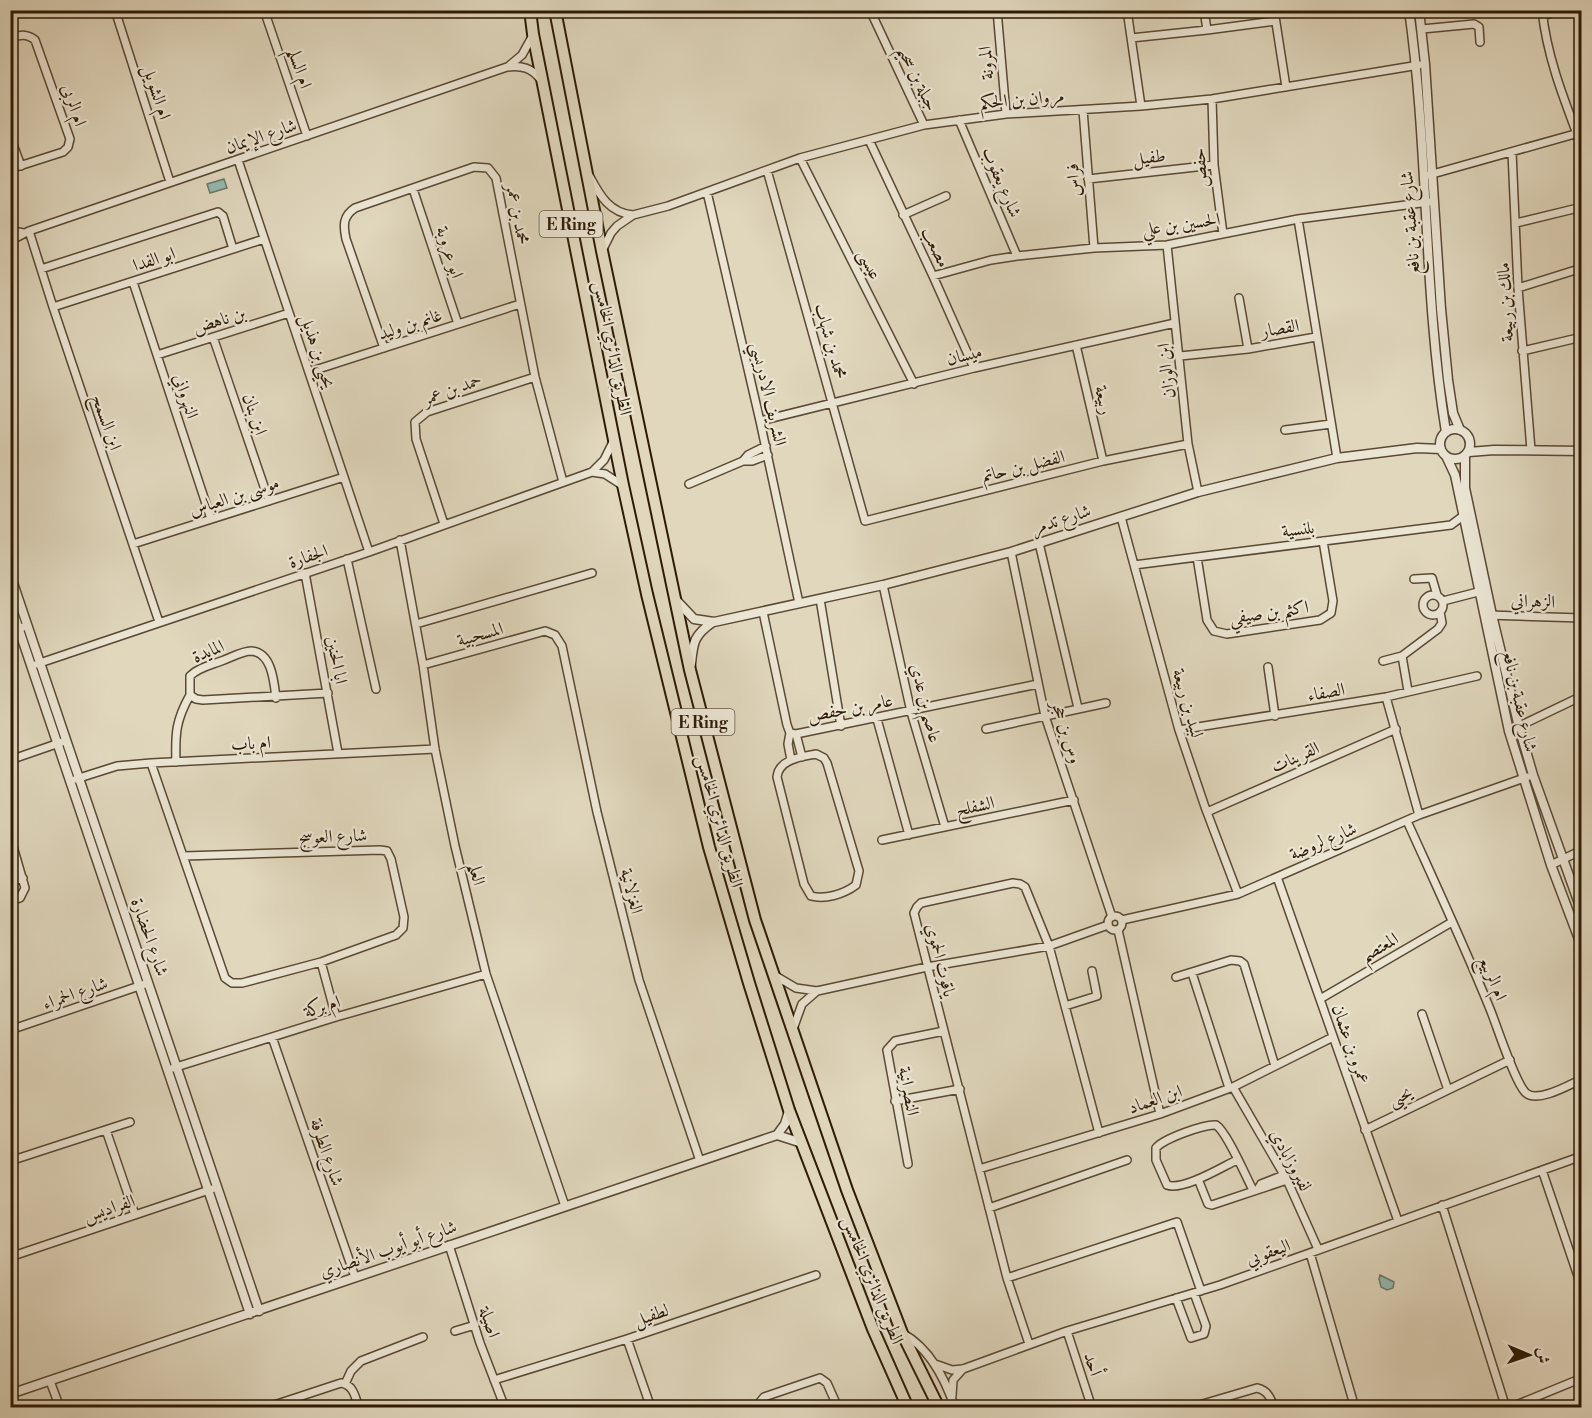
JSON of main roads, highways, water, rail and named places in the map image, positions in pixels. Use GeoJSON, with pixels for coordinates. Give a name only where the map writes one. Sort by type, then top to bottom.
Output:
{"type":"FeatureCollection","features":[{"type":"Feature","properties":{"kind":"main road","name":"الطريق الدائري الخامس"},"geometry":{"type":"LineString","coordinates":[[530,10],[532,34],[623,485],[649,605],[697,803],[742,960],[789,1110],[873,1329],[908,1407]]}},
{"type":"Feature","properties":{"kind":"main road","name":"الطريق الدائري الخامس"},"geometry":{"type":"LineString","coordinates":[[555,10],[602,251],[690,670],[755,920],[846,1190],[902,1333],[939,1407]]}},
{"type":"Feature","properties":{"kind":"water"},"geometry":{"type":"Polygon","coordinates":[[[224,179],[227,188],[210,193],[207,184],[224,179]]]}},
{"type":"Feature","properties":{"kind":"water"},"geometry":{"type":"Polygon","coordinates":[[[1380,1275],[1394,1282],[1393,1288],[1387,1290],[1381,1287],[1380,1275]]]}}]}
